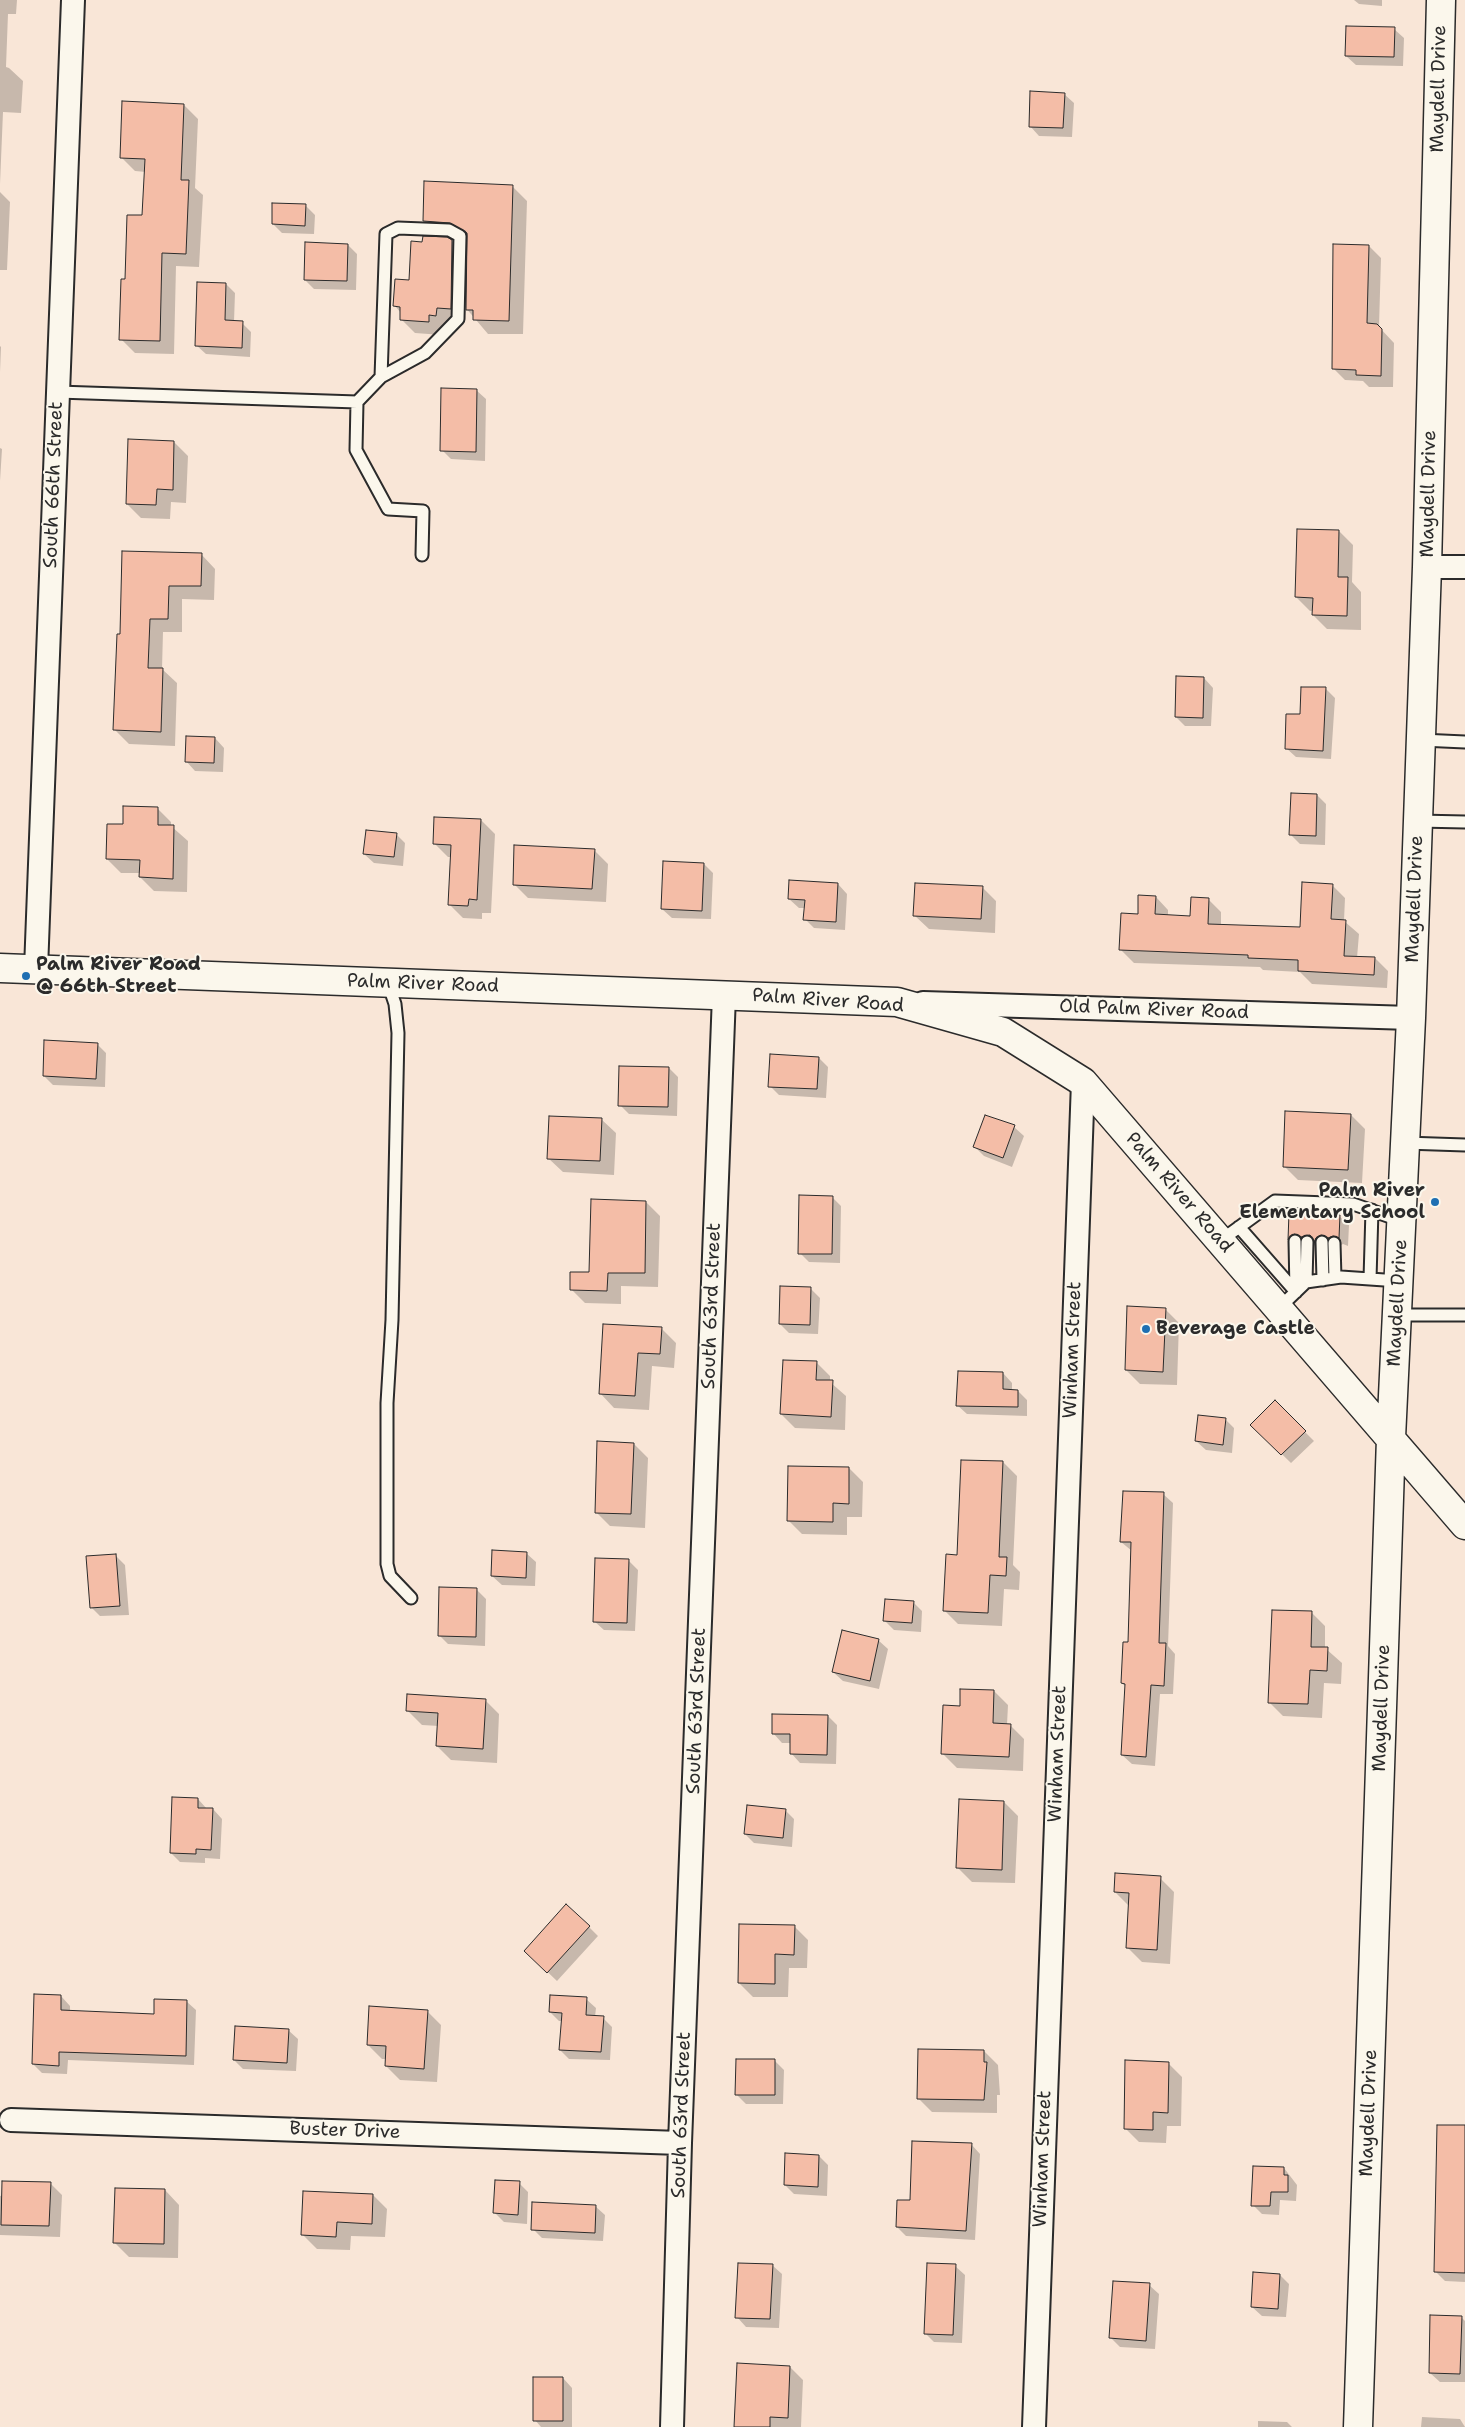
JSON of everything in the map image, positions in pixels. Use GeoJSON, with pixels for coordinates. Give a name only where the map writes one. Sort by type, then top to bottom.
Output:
{"type":"FeatureCollection","features":[{"type":"Feature","properties":{"kind":"street","name":"South 66th Street"},"geometry":{"type":"LineString","coordinates":[[36,970],[73,0]]}},
{"type":"Feature","properties":{"kind":"street","name":"Maydell Drive"},"geometry":{"type":"LineString","coordinates":[[1358,2427],[1392,1438],[1411,1018],[1427,566],[1441,0]]}},
{"type":"Feature","properties":{"kind":"street"},"geometry":{"type":"LineString","coordinates":[[1427,566],[1465,568]]}},
{"type":"Feature","properties":{"kind":"street","name":"Palm River Road"},"geometry":{"type":"LineString","coordinates":[[0,968],[897,1002],[1003,1032],[1082,1082],[1230,1234],[1288,1300],[1392,1438],[1464,1523]]}},
{"type":"Feature","properties":{"kind":"street","name":"South 63rd Street"},"geometry":{"type":"LineString","coordinates":[[672,2427],[680,2143],[724,995]]}},
{"type":"Feature","properties":{"kind":"street","name":"Old Palm River Road"},"geometry":{"type":"LineString","coordinates":[[897,1002],[1411,1018]]}},
{"type":"Feature","properties":{"kind":"street","name":"Winham Street"},"geometry":{"type":"LineString","coordinates":[[1034,2427],[1082,1082]]}},
{"type":"Feature","properties":{"kind":"street","name":"Buster Drive"},"geometry":{"type":"LineString","coordinates":[[10,2120],[680,2143]]}},
{"type":"Feature","properties":{"kind":"lane"},"geometry":{"type":"LineString","coordinates":[[381,376],[386,234],[398,228],[449,230],[460,236],[458,319],[425,353],[381,376],[357,402],[356,450],[388,509],[423,510],[422,555]]}},
{"type":"Feature","properties":{"kind":"lane"},"geometry":{"type":"LineString","coordinates":[[58,392],[357,402]]}},
{"type":"Feature","properties":{"kind":"lane"},"geometry":{"type":"LineString","coordinates":[[1421,740],[1465,742]]}},
{"type":"Feature","properties":{"kind":"lane"},"geometry":{"type":"LineString","coordinates":[[1418,820],[1465,822]]}},
{"type":"Feature","properties":{"kind":"lane"},"geometry":{"type":"LineString","coordinates":[[388,982],[395,1004],[398,1033],[392,1320],[387,1403],[387,1564],[390,1576],[411,1598]]}},
{"type":"Feature","properties":{"kind":"lane"},"geometry":{"type":"LineString","coordinates":[[1405,1143],[1465,1145]]}},
{"type":"Feature","properties":{"kind":"lane"},"geometry":{"type":"LineString","coordinates":[[1230,1234],[1275,1201],[1296,1207],[1329,1209],[1353,1204],[1402,1221]]}},
{"type":"Feature","properties":{"kind":"lane"},"geometry":{"type":"LineString","coordinates":[[1370,1279],[1372,1210]]}},
{"type":"Feature","properties":{"kind":"lane"},"geometry":{"type":"LineString","coordinates":[[1288,1300],[1301,1241],[1306,1282]]}},
{"type":"Feature","properties":{"kind":"lane"},"geometry":{"type":"LineString","coordinates":[[1322,1242],[1323,1280]]}},
{"type":"Feature","properties":{"kind":"lane"},"geometry":{"type":"LineString","coordinates":[[1334,1243],[1335,1278]]}},
{"type":"Feature","properties":{"kind":"lane"},"geometry":{"type":"LineString","coordinates":[[1288,1300],[1306,1282],[1335,1278],[1399,1281]]}},
{"type":"Feature","properties":{"kind":"lane"},"geometry":{"type":"LineString","coordinates":[[1397,1315],[1465,1316]]}},
{"type":"Feature","properties":{"kind":"building"},"geometry":{"type":"Polygon","coordinates":[[[1346,26],[1395,27],[1394,57],[1345,56],[1346,26]]]}},
{"type":"Feature","properties":{"kind":"building"},"geometry":{"type":"Polygon","coordinates":[[[1030,91],[1065,93],[1063,128],[1029,127],[1030,91]]]}},
{"type":"Feature","properties":{"kind":"building"},"geometry":{"type":"Polygon","coordinates":[[[122,101],[184,104],[181,180],[189,180],[186,254],[162,253],[160,341],[119,340],[121,279],[125,279],[127,215],[142,215],[145,159],[120,158],[122,101]]]}},
{"type":"Feature","properties":{"kind":"building"},"geometry":{"type":"Polygon","coordinates":[[[424,181],[513,185],[509,321],[473,320],[473,310],[466,310],[467,233],[450,223],[423,221],[424,181]]]}},
{"type":"Feature","properties":{"kind":"building"},"geometry":{"type":"Polygon","coordinates":[[[272,203],[306,204],[305,226],[272,224],[272,203]]]}},
{"type":"Feature","properties":{"kind":"building"},"geometry":{"type":"Polygon","coordinates":[[[423,236],[447,237],[452,240],[451,309],[437,308],[436,316],[429,315],[429,322],[400,320],[400,307],[393,306],[395,279],[409,280],[411,241],[422,242],[423,236]]]}},
{"type":"Feature","properties":{"kind":"building"},"geometry":{"type":"Polygon","coordinates":[[[305,242],[348,244],[347,281],[304,280],[305,242]]]}},
{"type":"Feature","properties":{"kind":"building"},"geometry":{"type":"Polygon","coordinates":[[[1333,244],[1369,245],[1367,323],[1377,324],[1382,329],[1381,376],[1356,375],[1356,370],[1332,369],[1333,244]]]}},
{"type":"Feature","properties":{"kind":"building"},"geometry":{"type":"Polygon","coordinates":[[[197,282],[226,283],[225,320],[243,321],[242,348],[195,346],[197,282]]]}},
{"type":"Feature","properties":{"kind":"building"},"geometry":{"type":"Polygon","coordinates":[[[441,388],[477,389],[476,452],[440,451],[441,388]]]}},
{"type":"Feature","properties":{"kind":"building"},"geometry":{"type":"Polygon","coordinates":[[[128,439],[174,441],[173,490],[157,489],[156,505],[126,504],[128,439]]]}},
{"type":"Feature","properties":{"kind":"building"},"geometry":{"type":"Polygon","coordinates":[[[1297,529],[1339,530],[1338,577],[1348,577],[1347,616],[1312,615],[1313,598],[1295,597],[1297,529]]]}},
{"type":"Feature","properties":{"kind":"building"},"geometry":{"type":"Polygon","coordinates":[[[122,551],[202,553],[201,586],[169,586],[168,619],[150,619],[148,668],[163,668],[161,732],[113,730],[117,634],[120,634],[122,551]]]}},
{"type":"Feature","properties":{"kind":"building"},"geometry":{"type":"Polygon","coordinates":[[[1176,676],[1204,677],[1203,718],[1175,717],[1176,676]]]}},
{"type":"Feature","properties":{"kind":"building"},"geometry":{"type":"Polygon","coordinates":[[[1301,687],[1326,687],[1323,751],[1285,749],[1286,714],[1300,714],[1301,687]]]}},
{"type":"Feature","properties":{"kind":"building"},"geometry":{"type":"Polygon","coordinates":[[[186,736],[215,737],[214,763],[185,762],[186,736]]]}},
{"type":"Feature","properties":{"kind":"building"},"geometry":{"type":"Polygon","coordinates":[[[1291,793],[1317,794],[1316,836],[1289,835],[1291,793]]]}},
{"type":"Feature","properties":{"kind":"building"},"geometry":{"type":"Polygon","coordinates":[[[123,806],[158,807],[158,825],[174,825],[173,879],[139,877],[140,860],[106,859],[107,824],[123,824],[123,806]]]}},
{"type":"Feature","properties":{"kind":"building"},"geometry":{"type":"Polygon","coordinates":[[[434,817],[481,819],[477,900],[469,899],[468,906],[448,905],[451,845],[433,844],[434,817]]]}},
{"type":"Feature","properties":{"kind":"building"},"geometry":{"type":"Polygon","coordinates":[[[366,830],[397,833],[394,857],[363,854],[366,830]]]}},
{"type":"Feature","properties":{"kind":"building"},"geometry":{"type":"Polygon","coordinates":[[[514,845],[595,849],[592,889],[513,885],[514,845]]]}},
{"type":"Feature","properties":{"kind":"building"},"geometry":{"type":"Polygon","coordinates":[[[663,861],[704,863],[702,911],[661,909],[663,861]]]}},
{"type":"Feature","properties":{"kind":"building"},"geometry":{"type":"Polygon","coordinates":[[[789,880],[838,883],[836,922],[803,920],[805,900],[788,899],[789,880]]]}},
{"type":"Feature","properties":{"kind":"building"},"geometry":{"type":"Polygon","coordinates":[[[1302,882],[1333,884],[1331,919],[1346,920],[1344,956],[1375,957],[1374,975],[1298,971],[1298,960],[1248,958],[1248,955],[1119,950],[1121,913],[1138,914],[1138,895],[1156,896],[1155,914],[1190,916],[1191,897],[1209,898],[1208,924],[1300,927],[1302,882]]]}},
{"type":"Feature","properties":{"kind":"building"},"geometry":{"type":"Polygon","coordinates":[[[915,883],[983,886],[981,919],[913,916],[915,883]]]}},
{"type":"Feature","properties":{"kind":"building"},"geometry":{"type":"Polygon","coordinates":[[[44,1040],[98,1043],[96,1079],[43,1076],[44,1040]]]}},
{"type":"Feature","properties":{"kind":"building"},"geometry":{"type":"Polygon","coordinates":[[[770,1054],[819,1057],[817,1089],[768,1087],[770,1054]]]}},
{"type":"Feature","properties":{"kind":"building"},"geometry":{"type":"Polygon","coordinates":[[[619,1066],[669,1067],[668,1107],[618,1106],[619,1066]]]}},
{"type":"Feature","properties":{"kind":"building"},"geometry":{"type":"Polygon","coordinates":[[[1285,1111],[1351,1114],[1348,1170],[1283,1167],[1285,1111]]]}},
{"type":"Feature","properties":{"kind":"building"},"geometry":{"type":"Polygon","coordinates":[[[985,1115],[1015,1125],[1003,1158],[973,1147],[985,1115]]]}},
{"type":"Feature","properties":{"kind":"building"},"geometry":{"type":"Polygon","coordinates":[[[549,1116],[602,1118],[600,1161],[547,1159],[549,1116]]]}},
{"type":"Feature","properties":{"kind":"building"},"geometry":{"type":"Polygon","coordinates":[[[799,1195],[833,1196],[832,1254],[798,1254],[799,1195]]]}},
{"type":"Feature","properties":{"kind":"building"},"geometry":{"type":"Polygon","coordinates":[[[591,1199],[646,1201],[645,1273],[608,1273],[607,1291],[570,1290],[570,1272],[589,1272],[591,1199]]]}},
{"type":"Feature","properties":{"kind":"building"},"geometry":{"type":"Polygon","coordinates":[[[1289,1213],[1340,1215],[1339,1238],[1333,1236],[1328,1238],[1321,1235],[1314,1242],[1310,1235],[1301,1237],[1294,1234],[1288,1240],[1289,1213]]]}},
{"type":"Feature","properties":{"kind":"building"},"geometry":{"type":"Polygon","coordinates":[[[780,1286],[811,1287],[810,1325],[779,1324],[780,1286]]]}},
{"type":"Feature","properties":{"kind":"building"},"geometry":{"type":"Polygon","coordinates":[[[1127,1306],[1166,1308],[1163,1372],[1125,1370],[1127,1306]]]}},
{"type":"Feature","properties":{"kind":"building"},"geometry":{"type":"Polygon","coordinates":[[[603,1324],[662,1327],[660,1354],[638,1353],[635,1396],[599,1394],[603,1324]]]}},
{"type":"Feature","properties":{"kind":"building"},"geometry":{"type":"Polygon","coordinates":[[[783,1360],[817,1361],[816,1380],[833,1380],[831,1417],[780,1414],[783,1360]]]}},
{"type":"Feature","properties":{"kind":"building"},"geometry":{"type":"Polygon","coordinates":[[[958,1371],[1003,1372],[1003,1389],[1018,1390],[1018,1407],[956,1406],[958,1371]]]}},
{"type":"Feature","properties":{"kind":"building"},"geometry":{"type":"Polygon","coordinates":[[[1275,1400],[1306,1431],[1281,1455],[1250,1425],[1275,1400]]]}},
{"type":"Feature","properties":{"kind":"building"},"geometry":{"type":"Polygon","coordinates":[[[1198,1415],[1226,1418],[1223,1445],[1195,1441],[1198,1415]]]}},
{"type":"Feature","properties":{"kind":"building"},"geometry":{"type":"Polygon","coordinates":[[[597,1441],[634,1443],[631,1514],[595,1513],[597,1441]]]}},
{"type":"Feature","properties":{"kind":"building"},"geometry":{"type":"Polygon","coordinates":[[[961,1460],[1003,1461],[999,1557],[1007,1557],[1006,1576],[990,1575],[988,1613],[943,1611],[946,1554],[957,1555],[961,1460]]]}},
{"type":"Feature","properties":{"kind":"building"},"geometry":{"type":"Polygon","coordinates":[[[788,1466],[849,1467],[849,1504],[833,1503],[833,1522],[787,1521],[788,1466]]]}},
{"type":"Feature","properties":{"kind":"building"},"geometry":{"type":"Polygon","coordinates":[[[1123,1491],[1164,1492],[1159,1643],[1166,1643],[1164,1686],[1151,1685],[1146,1757],[1121,1755],[1125,1684],[1121,1683],[1123,1642],[1128,1642],[1131,1542],[1120,1542],[1123,1491]]]}},
{"type":"Feature","properties":{"kind":"building"},"geometry":{"type":"Polygon","coordinates":[[[492,1550],[527,1552],[526,1578],[491,1576],[492,1550]]]}},
{"type":"Feature","properties":{"kind":"building"},"geometry":{"type":"Polygon","coordinates":[[[116,1554],[120,1606],[90,1608],[86,1556],[116,1554]]]}},
{"type":"Feature","properties":{"kind":"building"},"geometry":{"type":"Polygon","coordinates":[[[595,1558],[629,1559],[627,1623],[593,1622],[595,1558]]]}},
{"type":"Feature","properties":{"kind":"building"},"geometry":{"type":"Polygon","coordinates":[[[439,1587],[477,1588],[476,1637],[438,1636],[439,1587]]]}},
{"type":"Feature","properties":{"kind":"building"},"geometry":{"type":"Polygon","coordinates":[[[885,1599],[914,1601],[912,1623],[883,1621],[885,1599]]]}},
{"type":"Feature","properties":{"kind":"building"},"geometry":{"type":"Polygon","coordinates":[[[1272,1610],[1312,1611],[1311,1647],[1328,1647],[1327,1671],[1310,1670],[1308,1704],[1268,1703],[1272,1610]]]}},
{"type":"Feature","properties":{"kind":"building"},"geometry":{"type":"Polygon","coordinates":[[[842,1630],[879,1639],[870,1681],[832,1672],[842,1630]]]}},
{"type":"Feature","properties":{"kind":"building"},"geometry":{"type":"Polygon","coordinates":[[[960,1689],[994,1690],[993,1723],[1011,1724],[1009,1757],[941,1754],[943,1705],[960,1706],[960,1689]]]}},
{"type":"Feature","properties":{"kind":"building"},"geometry":{"type":"Polygon","coordinates":[[[407,1694],[486,1699],[483,1749],[436,1746],[438,1713],[406,1711],[407,1694]]]}},
{"type":"Feature","properties":{"kind":"building"},"geometry":{"type":"Polygon","coordinates":[[[772,1714],[828,1715],[827,1755],[790,1754],[790,1734],[772,1734],[772,1714]]]}},
{"type":"Feature","properties":{"kind":"building"},"geometry":{"type":"Polygon","coordinates":[[[172,1797],[198,1798],[198,1808],[213,1808],[211,1850],[196,1849],[196,1854],[170,1853],[172,1797]]]}},
{"type":"Feature","properties":{"kind":"building"},"geometry":{"type":"Polygon","coordinates":[[[959,1799],[1004,1801],[1002,1870],[956,1868],[959,1799]]]}},
{"type":"Feature","properties":{"kind":"building"},"geometry":{"type":"Polygon","coordinates":[[[747,1805],[786,1809],[783,1838],[744,1834],[747,1805]]]}},
{"type":"Feature","properties":{"kind":"building"},"geometry":{"type":"Polygon","coordinates":[[[1115,1873],[1161,1876],[1157,1950],[1126,1948],[1129,1893],[1114,1892],[1115,1873]]]}},
{"type":"Feature","properties":{"kind":"building"},"geometry":{"type":"Polygon","coordinates":[[[566,1904],[590,1926],[547,1973],[524,1951],[566,1904]]]}},
{"type":"Feature","properties":{"kind":"building"},"geometry":{"type":"Polygon","coordinates":[[[739,1924],[795,1925],[794,1955],[775,1954],[775,1984],[738,1983],[739,1924]]]}},
{"type":"Feature","properties":{"kind":"building"},"geometry":{"type":"Polygon","coordinates":[[[34,1994],[61,1995],[61,2010],[154,2014],[154,1999],[187,2000],[186,2056],[59,2052],[59,2066],[32,2064],[34,1994]]]}},
{"type":"Feature","properties":{"kind":"building"},"geometry":{"type":"Polygon","coordinates":[[[550,1995],[587,1997],[586,2015],[604,2016],[601,2052],[559,2050],[562,2013],[549,2012],[550,1995]]]}},
{"type":"Feature","properties":{"kind":"building"},"geometry":{"type":"Polygon","coordinates":[[[369,2006],[428,2010],[424,2069],[385,2066],[386,2046],[367,2045],[369,2006]]]}},
{"type":"Feature","properties":{"kind":"building"},"geometry":{"type":"Polygon","coordinates":[[[235,2026],[289,2029],[287,2063],[233,2060],[235,2026]]]}},
{"type":"Feature","properties":{"kind":"building"},"geometry":{"type":"Polygon","coordinates":[[[918,2049],[984,2050],[984,2062],[987,2062],[984,2100],[917,2099],[918,2049]]]}},
{"type":"Feature","properties":{"kind":"building"},"geometry":{"type":"Polygon","coordinates":[[[736,2059],[775,2059],[775,2095],[735,2095],[736,2059]]]}},
{"type":"Feature","properties":{"kind":"building"},"geometry":{"type":"Polygon","coordinates":[[[1125,2060],[1169,2062],[1168,2113],[1153,2112],[1153,2130],[1124,2129],[1125,2060]]]}},
{"type":"Feature","properties":{"kind":"building"},"geometry":{"type":"Polygon","coordinates":[[[1437,2125],[1465,2125],[1465,2273],[1434,2272],[1437,2125]]]}},
{"type":"Feature","properties":{"kind":"building"},"geometry":{"type":"Polygon","coordinates":[[[912,2141],[972,2143],[966,2231],[896,2227],[897,2200],[910,2200],[912,2141]]]}},
{"type":"Feature","properties":{"kind":"building"},"geometry":{"type":"Polygon","coordinates":[[[785,2153],[819,2155],[818,2187],[784,2185],[785,2153]]]}},
{"type":"Feature","properties":{"kind":"building"},"geometry":{"type":"Polygon","coordinates":[[[1253,2166],[1284,2167],[1284,2175],[1288,2175],[1288,2192],[1271,2192],[1270,2206],[1251,2206],[1253,2166]]]}},
{"type":"Feature","properties":{"kind":"building"},"geometry":{"type":"Polygon","coordinates":[[[495,2180],[520,2181],[518,2215],[493,2213],[495,2180]]]}},
{"type":"Feature","properties":{"kind":"building"},"geometry":{"type":"Polygon","coordinates":[[[2,2181],[51,2182],[49,2226],[1,2225],[2,2181]]]}},
{"type":"Feature","properties":{"kind":"building"},"geometry":{"type":"Polygon","coordinates":[[[115,2188],[165,2189],[164,2244],[113,2243],[115,2188]]]}},
{"type":"Feature","properties":{"kind":"building"},"geometry":{"type":"Polygon","coordinates":[[[303,2191],[373,2194],[372,2224],[337,2222],[336,2237],[301,2235],[303,2191]]]}},
{"type":"Feature","properties":{"kind":"building"},"geometry":{"type":"Polygon","coordinates":[[[532,2202],[596,2205],[595,2233],[531,2230],[532,2202]]]}},
{"type":"Feature","properties":{"kind":"building"},"geometry":{"type":"Polygon","coordinates":[[[738,2263],[773,2264],[770,2319],[735,2318],[738,2263]]]}},
{"type":"Feature","properties":{"kind":"building"},"geometry":{"type":"Polygon","coordinates":[[[927,2263],[956,2264],[953,2335],[924,2334],[927,2263]]]}},
{"type":"Feature","properties":{"kind":"building"},"geometry":{"type":"Polygon","coordinates":[[[1253,2272],[1280,2274],[1278,2309],[1251,2307],[1253,2272]]]}},
{"type":"Feature","properties":{"kind":"building"},"geometry":{"type":"Polygon","coordinates":[[[1113,2281],[1150,2283],[1146,2341],[1109,2338],[1113,2281]]]}},
{"type":"Feature","properties":{"kind":"building"},"geometry":{"type":"Polygon","coordinates":[[[1430,2315],[1462,2316],[1460,2374],[1429,2373],[1430,2315]]]}},
{"type":"Feature","properties":{"kind":"building"},"geometry":{"type":"Polygon","coordinates":[[[737,2363],[790,2366],[788,2418],[770,2417],[770,2427],[734,2427],[737,2363]]]}},
{"type":"Feature","properties":{"kind":"building"},"geometry":{"type":"Polygon","coordinates":[[[533,2377],[563,2377],[563,2421],[533,2421],[533,2377]]]}},
{"type":"Feature","properties":{"kind":"place","name":"Palm River Road @ 66th Street"},"geometry":{"type":"Point","coordinates":[26,976]}},
{"type":"Feature","properties":{"kind":"place","name":"Palm River Elementary School"},"geometry":{"type":"Point","coordinates":[1435,1202]}},
{"type":"Feature","properties":{"kind":"place","name":"Beverage Castle"},"geometry":{"type":"Point","coordinates":[1146,1329]}}]}
